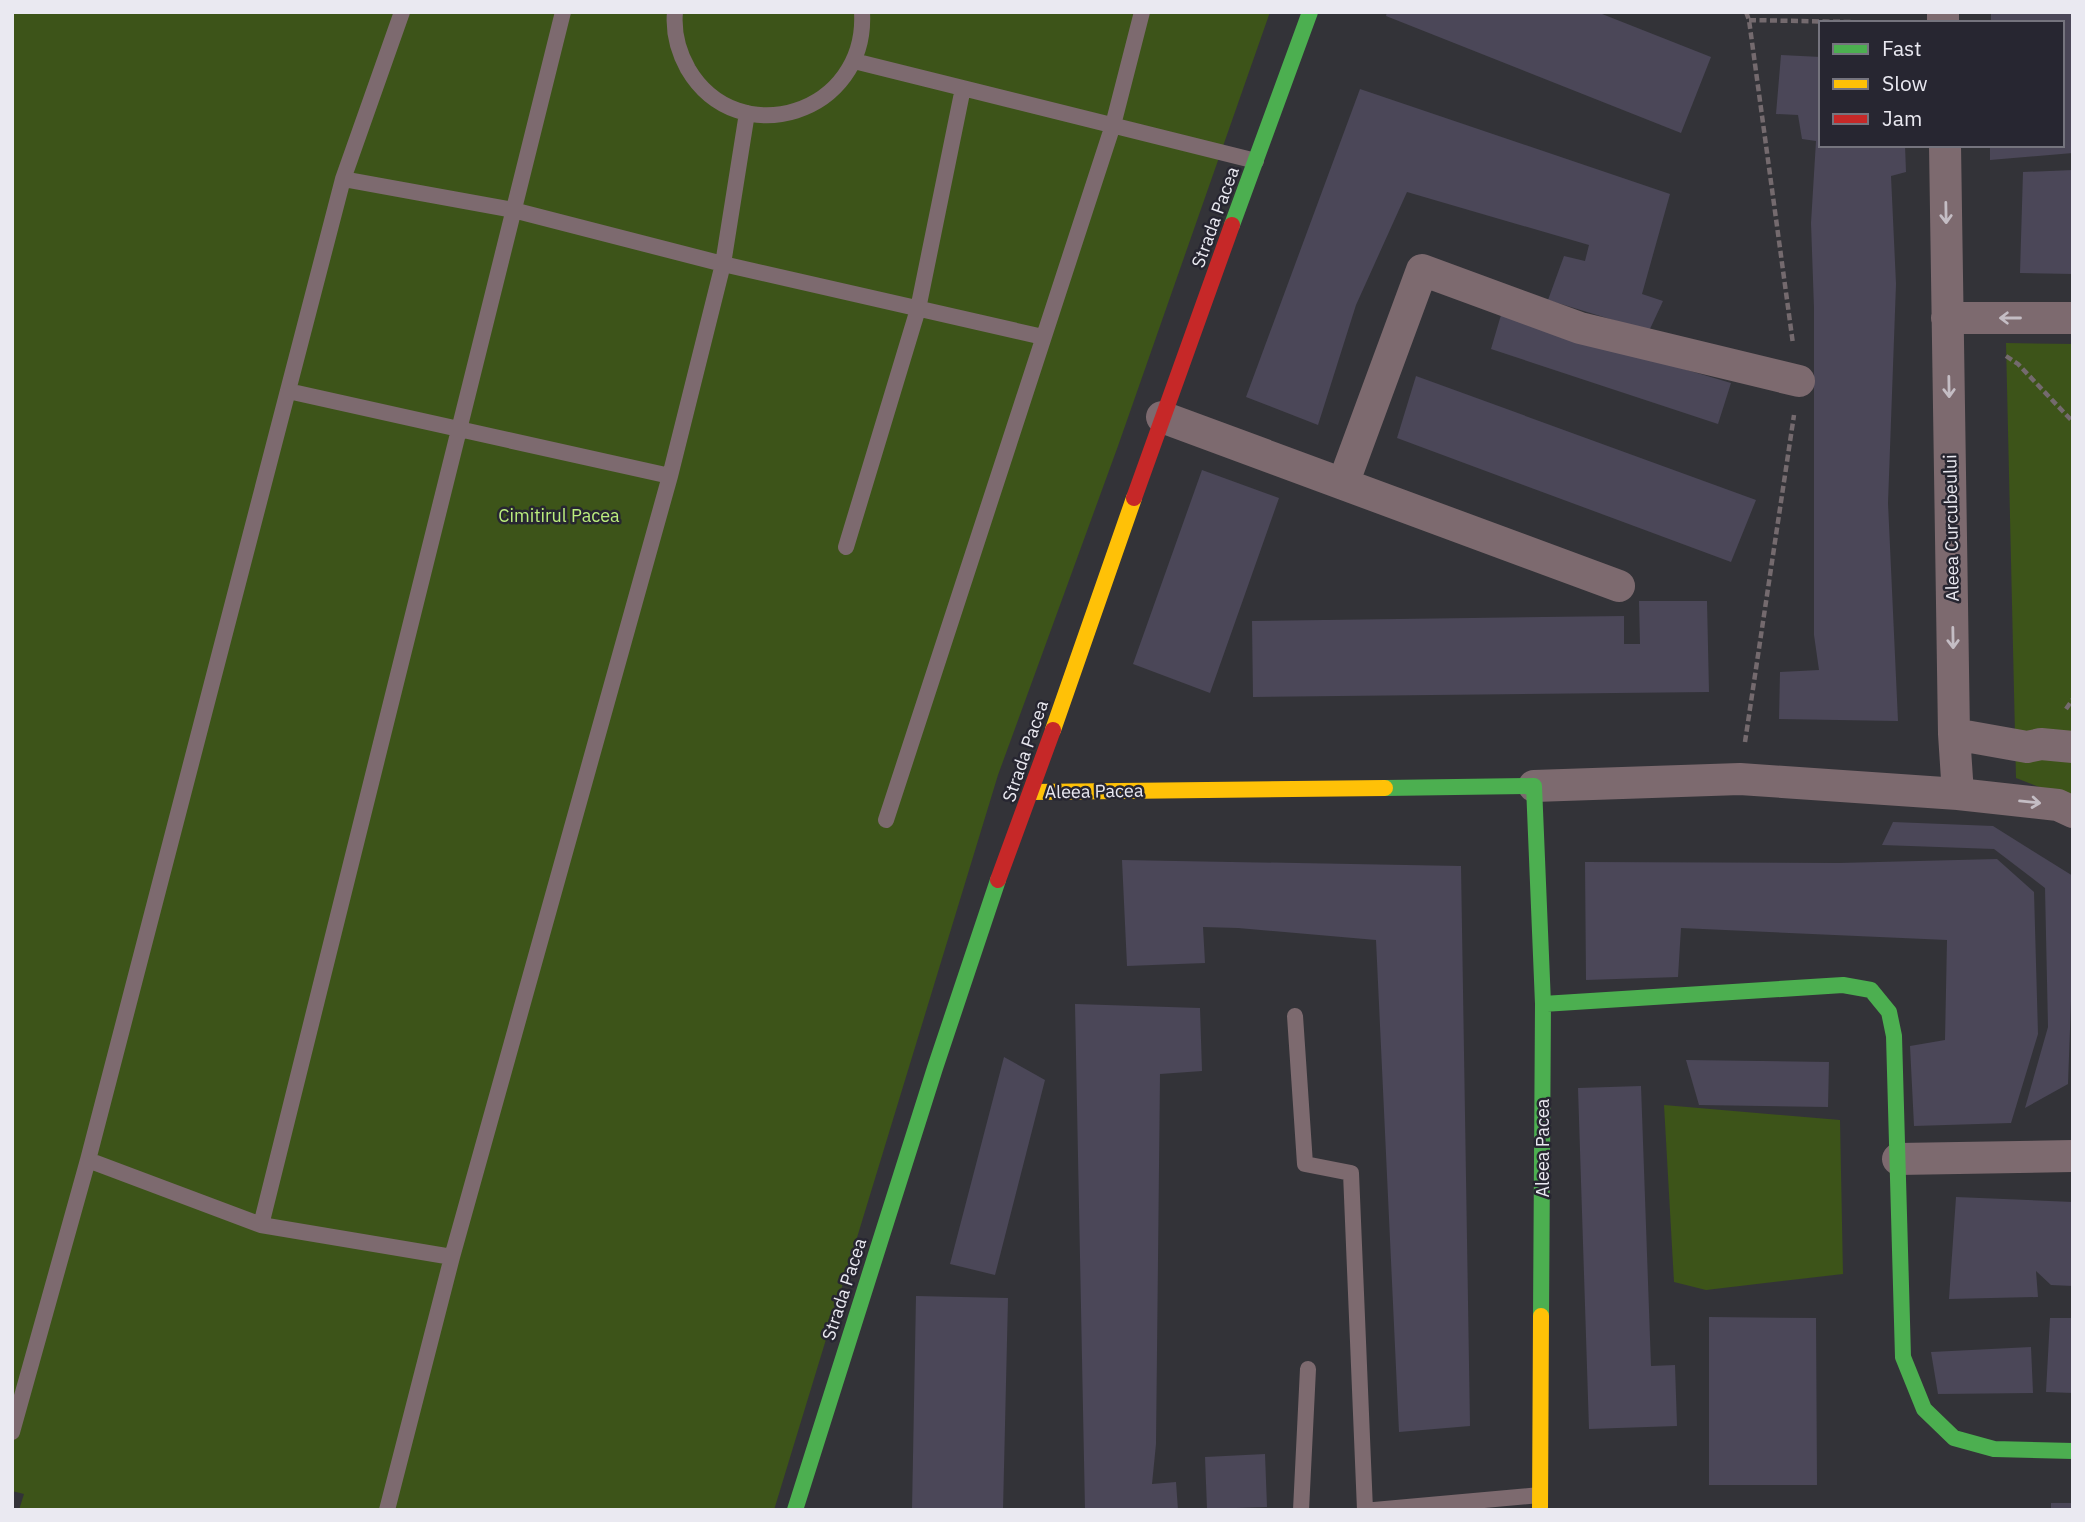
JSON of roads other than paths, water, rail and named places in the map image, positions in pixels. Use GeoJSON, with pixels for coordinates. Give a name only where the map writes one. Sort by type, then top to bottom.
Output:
{"type":"FeatureCollection","features":[{"type":"Feature","properties":{"kind":"street","name":"Strada Pacea"},"geometry":{"type":"LineString","coordinates":[[795,1510],[935,1068],[999,877],[1310,12]]}},
{"type":"Feature","properties":{"kind":"street","name":"Aleea Curcubeului"},"geometry":{"type":"LineString","coordinates":[[1945,147],[1954,734],[1958,794]]}},
{"type":"Feature","properties":{"kind":"street"},"geometry":{"type":"LineString","coordinates":[[1343,484],[1422,270],[1580,328],[1798,381]]}},
{"type":"Feature","properties":{"kind":"street"},"geometry":{"type":"LineString","coordinates":[[1947,318],[2073,318]]}},
{"type":"Feature","properties":{"kind":"street"},"geometry":{"type":"LineString","coordinates":[[1162,418],[1619,586]]}},
{"type":"Feature","properties":{"kind":"street"},"geometry":{"type":"LineString","coordinates":[[1954,734],[2027,747],[2041,744],[2073,747]]}},
{"type":"Feature","properties":{"kind":"street","name":"Aleea Pacea"},"geometry":{"type":"LineString","coordinates":[[1031,792],[1534,786],[1740,779],[1958,794]]}},
{"type":"Feature","properties":{"kind":"street","name":"Aleea Pacea"},"geometry":{"type":"LineString","coordinates":[[1534,786],[1543,1004],[1540,1502]]}},
{"type":"Feature","properties":{"kind":"street"},"geometry":{"type":"LineString","coordinates":[[1958,794],[2058,805],[2073,812]]}},
{"type":"Feature","properties":{"kind":"street"},"geometry":{"type":"LineString","coordinates":[[1543,1004],[1843,985],[1871,990],[1889,1012],[1894,1036],[1903,1357],[1924,1409],[1954,1438],[1994,1449],[2073,1451]]}},
{"type":"Feature","properties":{"kind":"street"},"geometry":{"type":"LineString","coordinates":[[1898,1159],[2073,1156]]}},
{"type":"Feature","properties":{"kind":"lane"},"geometry":{"type":"LineString","coordinates":[[12,1432],[88,1160],[344,179],[402,12]]}},
{"type":"Feature","properties":{"kind":"lane"},"geometry":{"type":"LineString","coordinates":[[261,1225],[563,12]]}},
{"type":"Feature","properties":{"kind":"lane"},"geometry":{"type":"LineString","coordinates":[[675,12],[674,25],[680,55],[695,81],[718,102],[747,113],[779,115],[810,107],[836,88],[854,61],[863,30],[862,12]]}},
{"type":"Feature","properties":{"kind":"lane"},"geometry":{"type":"LineString","coordinates":[[886,820],[1113,125],[1142,12]]}},
{"type":"Feature","properties":{"kind":"lane"},"geometry":{"type":"LineString","coordinates":[[854,61],[1256,161]]}},
{"type":"Feature","properties":{"kind":"lane"},"geometry":{"type":"LineString","coordinates":[[846,547],[918,309],[963,88]]}},
{"type":"Feature","properties":{"kind":"lane"},"geometry":{"type":"LineString","coordinates":[[387,1510],[452,1257],[670,476],[723,264],[747,113]]}},
{"type":"Feature","properties":{"kind":"lane"},"geometry":{"type":"LineString","coordinates":[[344,179],[513,210],[723,264],[1043,337]]}},
{"type":"Feature","properties":{"kind":"lane"},"geometry":{"type":"LineString","coordinates":[[288,391],[670,476]]}},
{"type":"Feature","properties":{"kind":"lane"},"geometry":{"type":"LineString","coordinates":[[1294,1016],[1305,1164],[1352,1173],[1365,1510]]}},
{"type":"Feature","properties":{"kind":"lane"},"geometry":{"type":"LineString","coordinates":[[88,1160],[261,1225],[452,1257]]}},
{"type":"Feature","properties":{"kind":"lane"},"geometry":{"type":"LineString","coordinates":[[1301,1510],[1308,1369]]}},
{"type":"Feature","properties":{"kind":"lane"},"geometry":{"type":"LineString","coordinates":[[1374,1510],[1540,1502]]}},
{"type":"Feature","properties":{"kind":"park label","name":"Cimitirul Pacea"},"geometry":{"type":"Point","coordinates":[559,515]}}]}
